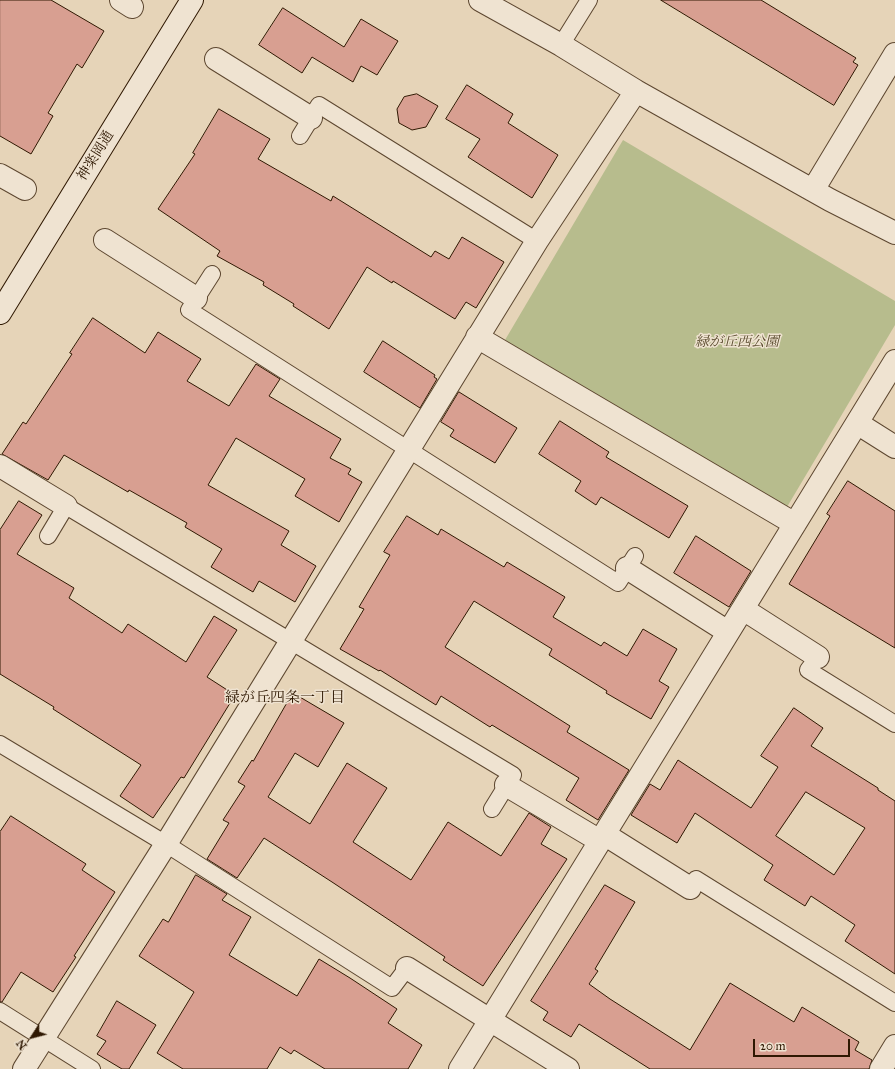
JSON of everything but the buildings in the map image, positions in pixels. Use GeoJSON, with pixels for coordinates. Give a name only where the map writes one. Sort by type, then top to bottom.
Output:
{"type":"FeatureCollection","features":[{"type":"Feature","properties":{"kind":"street","name":"神楽岡通"},"geometry":{"type":"LineString","coordinates":[[0,313],[192,0]]}},
{"type":"Feature","properties":{"kind":"street"},"geometry":{"type":"LineString","coordinates":[[480,0],[561,45],[636,91],[830,200],[895,234]]}},
{"type":"Feature","properties":{"kind":"street"},"geometry":{"type":"LineString","coordinates":[[814,190],[895,54]]}},
{"type":"Feature","properties":{"kind":"street"},"geometry":{"type":"LineString","coordinates":[[216,59],[305,127]]}},
{"type":"Feature","properties":{"kind":"street"},"geometry":{"type":"LineString","coordinates":[[24,1069],[166,844],[537,241],[636,91]]}},
{"type":"Feature","properties":{"kind":"street"},"geometry":{"type":"LineString","coordinates":[[0,175],[25,190]]}},
{"type":"Feature","properties":{"kind":"street"},"geometry":{"type":"LineString","coordinates":[[104,240],[196,298]]}},
{"type":"Feature","properties":{"kind":"street"},"geometry":{"type":"LineString","coordinates":[[478,337],[795,524]]}},
{"type":"Feature","properties":{"kind":"street"},"geometry":{"type":"LineString","coordinates":[[460,1069],[895,361]]}},
{"type":"Feature","properties":{"kind":"street"},"geometry":{"type":"LineString","coordinates":[[857,423],[895,447]]}},
{"type":"Feature","properties":{"kind":"street"},"geometry":{"type":"LineString","coordinates":[[0,466],[66,506]]}},
{"type":"Feature","properties":{"kind":"street"},"geometry":{"type":"LineString","coordinates":[[631,562],[728,632]]}},
{"type":"Feature","properties":{"kind":"street"},"geometry":{"type":"LineString","coordinates":[[742,609],[818,657]]}},
{"type":"Feature","properties":{"kind":"street"},"geometry":{"type":"LineString","coordinates":[[506,785],[690,888]]}},
{"type":"Feature","properties":{"kind":"street"},"geometry":{"type":"LineString","coordinates":[[407,968],[568,1069]]}},
{"type":"Feature","properties":{"kind":"street"},"geometry":{"type":"LineString","coordinates":[[881,1069],[895,1046]]}},
{"type":"Feature","properties":{"kind":"lane"},"geometry":{"type":"LineString","coordinates":[[561,45],[589,0]]}},
{"type":"Feature","properties":{"kind":"lane"},"geometry":{"type":"LineString","coordinates":[[305,127],[319,105],[537,241]]}},
{"type":"Feature","properties":{"kind":"lane"},"geometry":{"type":"LineString","coordinates":[[212,274],[189,310],[618,583],[631,562]]}},
{"type":"Feature","properties":{"kind":"lane"},"geometry":{"type":"LineString","coordinates":[[48,536],[66,506],[513,775],[492,810]]}},
{"type":"Feature","properties":{"kind":"lane"},"geometry":{"type":"LineString","coordinates":[[818,657],[808,670],[895,724]]}},
{"type":"Feature","properties":{"kind":"lane"},"geometry":{"type":"LineString","coordinates":[[0,744],[166,844],[392,988],[407,968]]}},
{"type":"Feature","properties":{"kind":"lane"},"geometry":{"type":"LineString","coordinates":[[690,888],[696,879],[895,1003]]}},
{"type":"Feature","properties":{"kind":"lane"},"geometry":{"type":"LineString","coordinates":[[0,1011],[92,1069]]}},
{"type":"Feature","properties":{"kind":"green space","name":"緑が丘西公園"},"geometry":{"type":"Polygon","coordinates":[[[623,140],[895,301],[895,325],[787,507],[505,340],[623,140]]]}},
{"type":"Feature","properties":{"kind":"district","name":"緑が丘四条一丁目"},"geometry":{"type":"Point","coordinates":[285,698]}}]}
